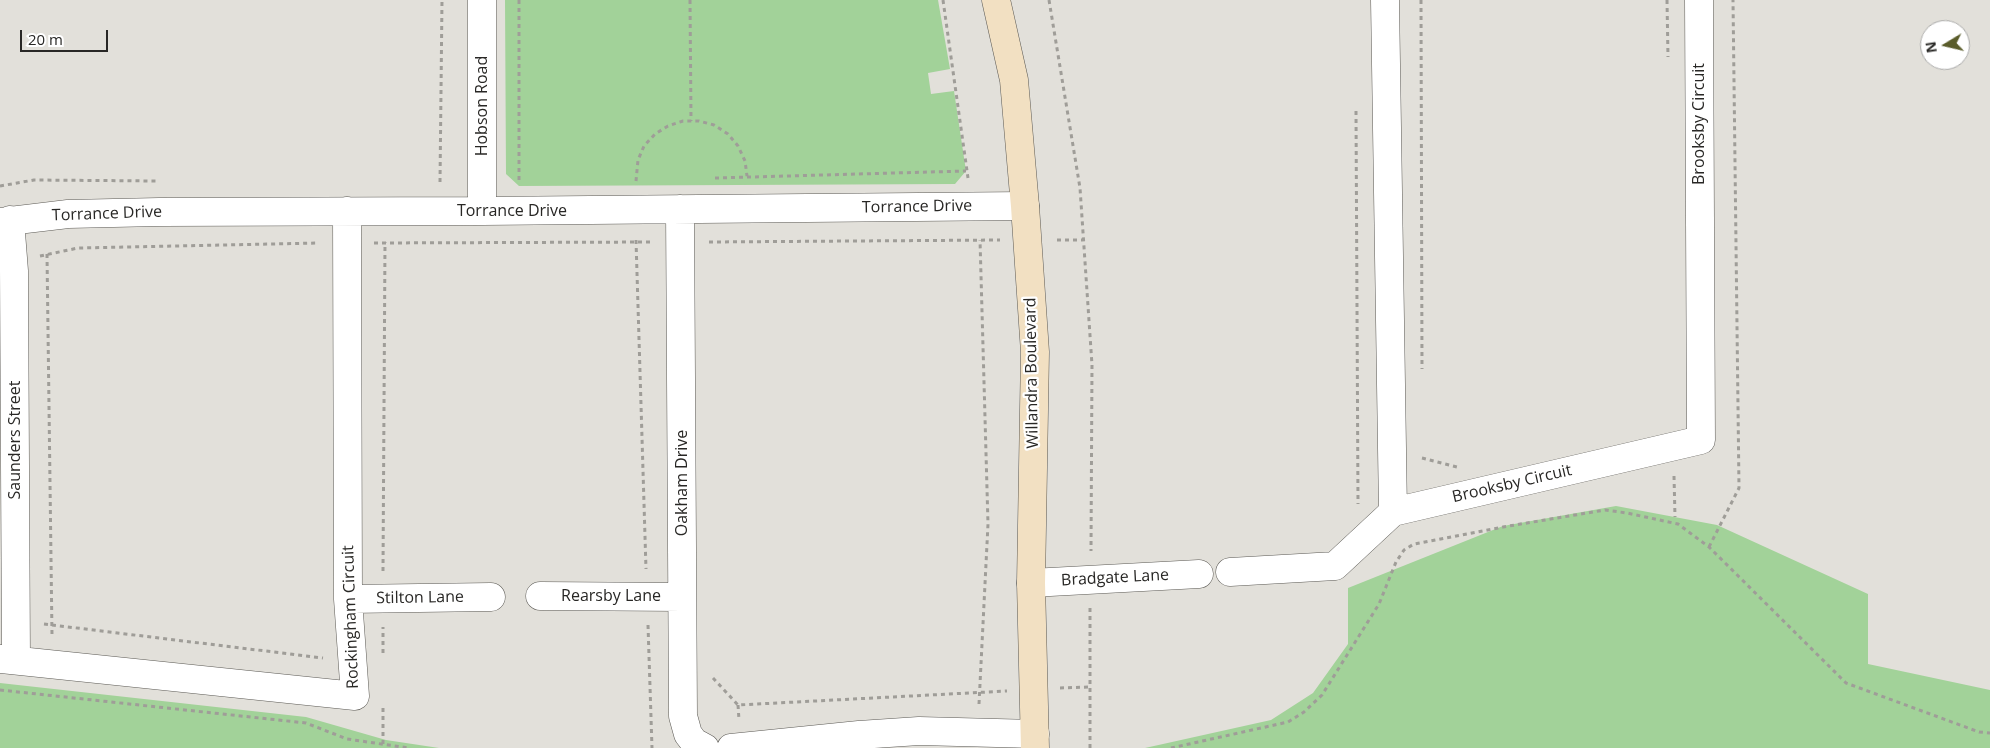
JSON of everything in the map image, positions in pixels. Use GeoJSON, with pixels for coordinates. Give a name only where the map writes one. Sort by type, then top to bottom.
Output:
{"type":"FeatureCollection","features":[{"type":"Feature","properties":{"kind":"street","name":"Hobson Road"},"geometry":{"type":"LineString","coordinates":[[482,0],[482,211]]}},
{"type":"Feature","properties":{"kind":"street","name":"Willandra Boulevard"},"geometry":{"type":"LineString","coordinates":[[996,0],[1014,80],[1028,240],[1035,352],[1031,583],[1035,741]]}},
{"type":"Feature","properties":{"kind":"street"},"geometry":{"type":"LineString","coordinates":[[1230,572],[1335,566],[1393,512],[1385,0]]}},
{"type":"Feature","properties":{"kind":"street","name":"Brooksby Circuit"},"geometry":{"type":"LineString","coordinates":[[1393,512],[1701,440],[1699,0]]}},
{"type":"Feature","properties":{"kind":"street","name":"Torrance Drive"},"geometry":{"type":"LineString","coordinates":[[5,221],[77,214],[1025,206]]}},
{"type":"Feature","properties":{"kind":"street","name":"Oakham Drive"},"geometry":{"type":"LineString","coordinates":[[680,209],[683,716],[688,734],[694,742],[705,748]]}},
{"type":"Feature","properties":{"kind":"street","name":"Rockingham Circuit"},"geometry":{"type":"LineString","coordinates":[[8,659],[355,696],[348,598],[347,211]]}},
{"type":"Feature","properties":{"kind":"street","name":"Saunders Street"},"geometry":{"type":"LineString","coordinates":[[5,221],[13,261],[16,620],[8,659]]}},
{"type":"Feature","properties":{"kind":"street","name":"Bradgate Lane"},"geometry":{"type":"LineString","coordinates":[[1031,583],[1199,574]]}},
{"type":"Feature","properties":{"kind":"street","name":"Rearsby Lane"},"geometry":{"type":"LineString","coordinates":[[540,596],[682,597]]}},
{"type":"Feature","properties":{"kind":"street","name":"Stilton Lane"},"geometry":{"type":"LineString","coordinates":[[348,598],[491,597]]}},
{"type":"Feature","properties":{"kind":"street"},"geometry":{"type":"LineString","coordinates":[[731,748],[919,731],[978,733],[1035,741]]}},
{"type":"Feature","properties":{"kind":"path"},"geometry":{"type":"LineString","coordinates":[[440,185],[442,0]]}},
{"type":"Feature","properties":{"kind":"path"},"geometry":{"type":"LineString","coordinates":[[518,0],[519,186]]}},
{"type":"Feature","properties":{"kind":"path"},"geometry":{"type":"LineString","coordinates":[[690,0],[691,121]]}},
{"type":"Feature","properties":{"kind":"path"},"geometry":{"type":"LineString","coordinates":[[942,0],[966,171],[980,240],[988,524],[978,733]]}},
{"type":"Feature","properties":{"kind":"path"},"geometry":{"type":"LineString","coordinates":[[1049,0],[1080,188],[1092,365],[1090,748]]}},
{"type":"Feature","properties":{"kind":"path"},"geometry":{"type":"LineString","coordinates":[[1420,0],[1422,369]]}},
{"type":"Feature","properties":{"kind":"path"},"geometry":{"type":"LineString","coordinates":[[1709,546],[1739,488],[1733,0]]}},
{"type":"Feature","properties":{"kind":"path"},"geometry":{"type":"LineString","coordinates":[[1356,110],[1358,509]]}},
{"type":"Feature","properties":{"kind":"path"},"geometry":{"type":"LineString","coordinates":[[652,748],[635,176],[638,160],[644,146],[655,134],[668,126],[683,121],[691,121],[714,126],[728,134],[738,146],[745,161],[747,176]]}},
{"type":"Feature","properties":{"kind":"path"},"geometry":{"type":"LineString","coordinates":[[16,620],[383,665],[384,211]]}},
{"type":"Feature","properties":{"kind":"path"},"geometry":{"type":"LineString","coordinates":[[13,261],[78,248],[347,243],[1084,240]]}},
{"type":"Feature","properties":{"kind":"path"},"geometry":{"type":"LineString","coordinates":[[47,254],[53,696]]}},
{"type":"Feature","properties":{"kind":"path"},"geometry":{"type":"LineString","coordinates":[[1422,449],[1422,459],[1465,469]]}},
{"type":"Feature","properties":{"kind":"path"},"geometry":{"type":"LineString","coordinates":[[1171,748],[1288,722],[1304,712],[1322,695],[1379,604],[1396,562],[1404,550],[1414,544],[1503,526],[1605,510],[1678,524],[1709,546],[1846,683],[1979,732],[1990,733]]}},
{"type":"Feature","properties":{"kind":"path"},"geometry":{"type":"LineString","coordinates":[[713,670],[713,680],[738,705],[1090,687]]}},
{"type":"Feature","properties":{"kind":"path"},"geometry":{"type":"LineString","coordinates":[[0,690],[306,723],[347,739],[409,748]]}},
{"type":"Feature","properties":{"kind":"path"},"geometry":{"type":"LineString","coordinates":[[383,705],[383,744]]}},
{"type":"Feature","properties":{"kind":"green space"},"geometry":{"type":"Polygon","coordinates":[[[505,0],[938,0],[950,69],[928,73],[931,94],[954,91],[966,171],[955,184],[519,186],[506,174],[505,0]]]}},
{"type":"Feature","properties":{"kind":"green space"},"geometry":{"type":"Polygon","coordinates":[[[1616,506],[1717,525],[1868,594],[1868,664],[1990,690],[1990,748],[1145,748],[1271,720],[1313,693],[1348,644],[1348,588],[1503,526],[1616,506]]]}},
{"type":"Feature","properties":{"kind":"green space"},"geometry":{"type":"Polygon","coordinates":[[[0,683],[306,717],[386,740],[439,748],[0,748],[0,683]]]}}]}
